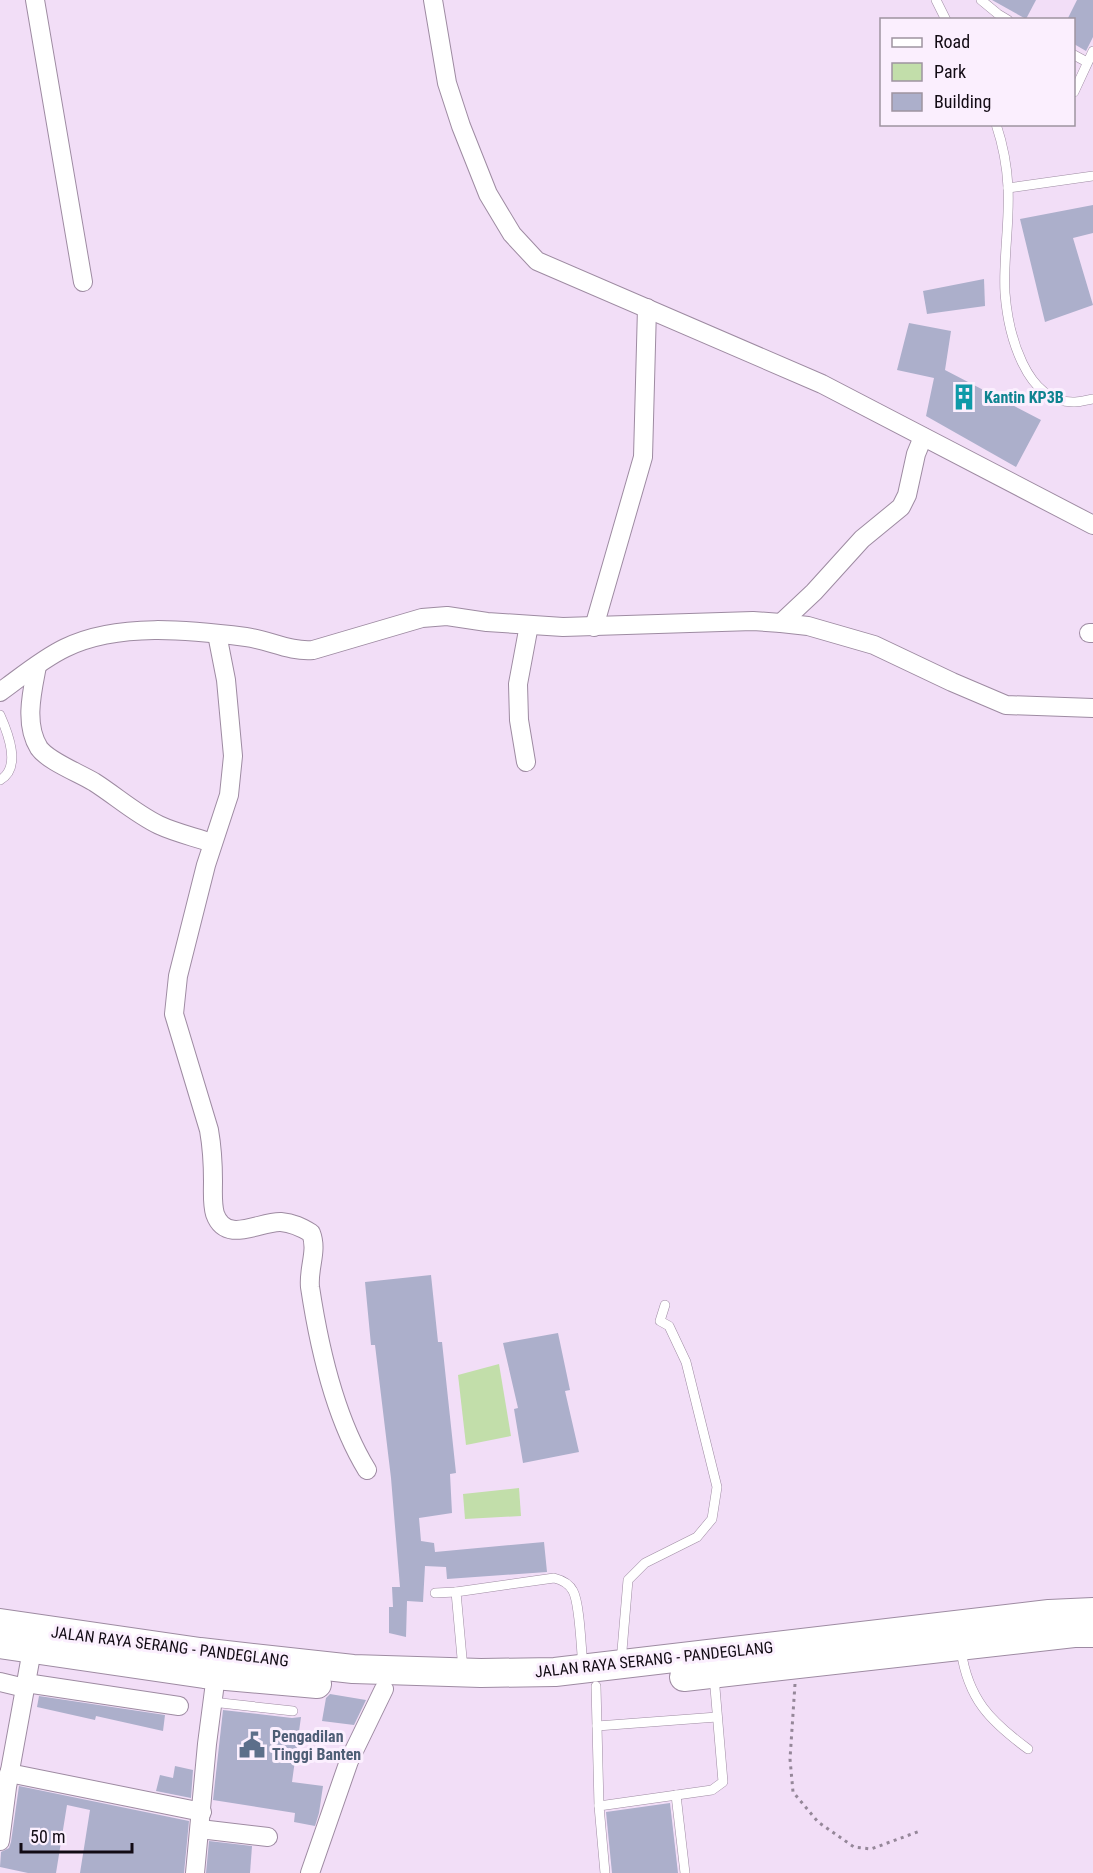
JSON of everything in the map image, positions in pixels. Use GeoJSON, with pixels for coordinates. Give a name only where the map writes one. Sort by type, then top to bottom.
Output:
{"type":"FeatureCollection","features":[{"type":"Feature","properties":{"kind":"highway","name":"JALAN RAYA SERANG - PANDEGLANG"},"geometry":{"type":"LineString","coordinates":[[352,1678],[384,1689],[448,1690],[713,1664],[1049,1614],[1093,1612]]}},
{"type":"Feature","properties":{"kind":"highway","name":"JALAN RAYA SERANG - PANDEGLANG"},"geometry":{"type":"LineString","coordinates":[[0,1623],[34,1639],[205,1675],[352,1678],[464,1672],[555,1672],[580,1678],[621,1664],[797,1664],[1074,1633],[1093,1633]]}},
{"type":"Feature","properties":{"kind":"highway","name":"JALAN RAYA SERANG - PANDEGLANG"},"geometry":{"type":"LineString","coordinates":[[0,1644],[34,1639]]}},
{"type":"Feature","properties":{"kind":"street"},"geometry":{"type":"LineString","coordinates":[[35,0],[83,282]]}},
{"type":"Feature","properties":{"kind":"street"},"geometry":{"type":"LineString","coordinates":[[433,0],[447,83],[488,194],[512,234],[537,261],[822,384],[1093,525]]}},
{"type":"Feature","properties":{"kind":"street"},"geometry":{"type":"LineString","coordinates":[[594,627],[643,457],[647,308]]}},
{"type":"Feature","properties":{"kind":"street"},"geometry":{"type":"LineString","coordinates":[[781,623],[814,592],[862,539],[901,507],[907,495],[916,454],[923,437]]}},
{"type":"Feature","properties":{"kind":"street"},"geometry":{"type":"LineString","coordinates":[[0,692],[62,649],[78,642],[119,633],[170,629],[257,639],[305,651],[422,618],[447,616],[488,622],[594,627],[615,624],[753,621],[808,626],[874,645],[1006,705],[1093,708]]}},
{"type":"Feature","properties":{"kind":"street"},"geometry":{"type":"LineString","coordinates":[[526,762],[519,720],[518,684],[529,625]]}},
{"type":"Feature","properties":{"kind":"street"},"geometry":{"type":"LineString","coordinates":[[217,634],[226,680],[233,756],[229,795],[212,843],[178,976],[174,1014],[209,1130],[215,1213],[220,1223],[229,1230],[242,1230],[278,1221],[295,1224],[311,1233],[315,1244],[310,1283],[319,1340],[344,1427],[367,1470]]}},
{"type":"Feature","properties":{"kind":"street"},"geometry":{"type":"LineString","coordinates":[[37,666],[30,712],[33,732],[39,748],[46,755],[94,782],[144,817],[161,826],[212,843]]}},
{"type":"Feature","properties":{"kind":"street"},"geometry":{"type":"LineString","coordinates":[[0,1841],[5,1782],[34,1639]]}},
{"type":"Feature","properties":{"kind":"street"},"geometry":{"type":"LineString","coordinates":[[195,1873],[201,1821],[205,1675]]}},
{"type":"Feature","properties":{"kind":"street"},"geometry":{"type":"LineString","coordinates":[[0,1682],[179,1706]]}},
{"type":"Feature","properties":{"kind":"street"},"geometry":{"type":"LineString","coordinates":[[310,1873],[349,1761],[384,1689]]}},
{"type":"Feature","properties":{"kind":"street"},"geometry":{"type":"LineString","coordinates":[[5,1782],[201,1821],[268,1837]]}},
{"type":"Feature","properties":{"kind":"lane"},"geometry":{"type":"LineString","coordinates":[[936,0],[945,18]]}},
{"type":"Feature","properties":{"kind":"lane"},"geometry":{"type":"LineString","coordinates":[[981,0],[1005,18]]}},
{"type":"Feature","properties":{"kind":"lane"},"geometry":{"type":"LineString","coordinates":[[1075,90],[1093,51]]}},
{"type":"Feature","properties":{"kind":"lane"},"geometry":{"type":"LineString","coordinates":[[1075,56],[1087,62]]}},
{"type":"Feature","properties":{"kind":"lane"},"geometry":{"type":"LineString","coordinates":[[997,126],[1004,152],[1008,189],[1005,293],[1010,326],[1020,361],[1035,385],[1054,398],[1074,402],[1093,399]]}},
{"type":"Feature","properties":{"kind":"lane"},"geometry":{"type":"LineString","coordinates":[[1008,189],[1093,176]]}},
{"type":"Feature","properties":{"kind":"lane"},"geometry":{"type":"LineString","coordinates":[[0,716],[9,740],[11,762],[9,772],[0,780]]}},
{"type":"Feature","properties":{"kind":"lane"},"geometry":{"type":"LineString","coordinates":[[621,1664],[628,1580],[645,1563],[697,1537],[712,1519],[717,1487],[686,1362],[669,1326],[660,1321],[665,1305]]}},
{"type":"Feature","properties":{"kind":"lane"},"geometry":{"type":"LineString","coordinates":[[435,1593],[554,1578],[566,1582],[576,1597],[580,1678],[597,1726],[599,1806],[604,1873]]}},
{"type":"Feature","properties":{"kind":"lane"},"geometry":{"type":"LineString","coordinates":[[456,1592],[464,1672]]}},
{"type":"Feature","properties":{"kind":"lane"},"geometry":{"type":"LineString","coordinates":[[961,1646],[964,1672],[983,1708],[998,1727],[1028,1749]]}},
{"type":"Feature","properties":{"kind":"lane"},"geometry":{"type":"LineString","coordinates":[[599,1806],[712,1790],[723,1782],[713,1664]]}},
{"type":"Feature","properties":{"kind":"lane"},"geometry":{"type":"LineString","coordinates":[[205,1675],[293,1711]]}},
{"type":"Feature","properties":{"kind":"lane"},"geometry":{"type":"LineString","coordinates":[[597,1726],[717,1717]]}},
{"type":"Feature","properties":{"kind":"lane"},"geometry":{"type":"LineString","coordinates":[[676,1795],[685,1873]]}},
{"type":"Feature","properties":{"kind":"path"},"geometry":{"type":"LineString","coordinates":[[797,1664],[790,1759],[793,1792],[818,1822],[854,1846],[871,1849],[920,1831]]}},
{"type":"Feature","properties":{"kind":"green space"},"geometry":{"type":"Polygon","coordinates":[[[499,1364],[511,1436],[466,1445],[458,1375],[499,1364]]]}},
{"type":"Feature","properties":{"kind":"green space"},"geometry":{"type":"Polygon","coordinates":[[[519,1488],[521,1516],[465,1519],[463,1494],[519,1488]]]}},
{"type":"Feature","properties":{"kind":"building"},"geometry":{"type":"Polygon","coordinates":[[[992,0],[1036,0],[1027,18],[992,0]]]}},
{"type":"Feature","properties":{"kind":"building"},"geometry":{"type":"Polygon","coordinates":[[[1077,0],[1093,0],[1093,37],[1086,51],[1075,45],[1075,18],[1068,18],[1077,0]]]}},
{"type":"Feature","properties":{"kind":"building"},"geometry":{"type":"Polygon","coordinates":[[[1093,205],[1093,233],[1073,238],[1093,305],[1045,322],[1020,219],[1093,205]]]}},
{"type":"Feature","properties":{"kind":"building"},"geometry":{"type":"Polygon","coordinates":[[[984,279],[985,306],[927,314],[923,291],[984,279]]]}},
{"type":"Feature","properties":{"kind":"building","name":"Kantin KP3B"},"geometry":{"type":"Polygon","coordinates":[[[909,323],[951,331],[945,370],[1041,420],[1016,467],[926,416],[934,378],[897,370],[909,323]]]}},
{"type":"Feature","properties":{"kind":"building"},"geometry":{"type":"Polygon","coordinates":[[[431,1275],[438,1342],[442,1342],[456,1473],[450,1474],[452,1513],[419,1518],[421,1541],[434,1543],[435,1552],[544,1542],[547,1572],[447,1579],[446,1567],[425,1566],[423,1602],[407,1601],[406,1637],[389,1633],[389,1607],[393,1607],[392,1587],[400,1587],[391,1478],[375,1345],[371,1345],[365,1282],[431,1275]]]}},
{"type":"Feature","properties":{"kind":"building"},"geometry":{"type":"Polygon","coordinates":[[[558,1333],[570,1390],[565,1391],[579,1452],[523,1463],[514,1409],[518,1408],[503,1343],[558,1333]]]}},
{"type":"Feature","properties":{"kind":"building"},"geometry":{"type":"Polygon","coordinates":[[[330,1694],[366,1700],[354,1725],[322,1721],[326,1698],[330,1694]]]}},
{"type":"Feature","properties":{"kind":"building"},"geometry":{"type":"Polygon","coordinates":[[[39,1696],[165,1715],[163,1731],[96,1716],[95,1720],[37,1707],[39,1696]]]}},
{"type":"Feature","properties":{"kind":"building"},"geometry":{"type":"Polygon","coordinates":[[[223,1710],[292,1718],[301,1717],[292,1782],[323,1786],[315,1826],[294,1822],[295,1813],[213,1800],[223,1710]]]}},
{"type":"Feature","properties":{"kind":"building"},"geometry":{"type":"Polygon","coordinates":[[[175,1766],[193,1770],[191,1798],[156,1791],[160,1775],[173,1778],[175,1766]]]}},
{"type":"Feature","properties":{"kind":"building"},"geometry":{"type":"Polygon","coordinates":[[[19,1786],[189,1821],[184,1873],[80,1873],[90,1810],[67,1805],[56,1873],[28,1873],[0,1867],[1,1852],[9,1848],[11,1842],[19,1786]]]}},
{"type":"Feature","properties":{"kind":"building"},"geometry":{"type":"Polygon","coordinates":[[[670,1803],[678,1873],[612,1873],[606,1812],[670,1803]]]}},
{"type":"Feature","properties":{"kind":"building"},"geometry":{"type":"Polygon","coordinates":[[[209,1841],[252,1846],[250,1873],[206,1873],[209,1841]]]}},
{"type":"Feature","properties":{"kind":"place","name":"Kantin KP3B"},"geometry":{"type":"Point","coordinates":[964,397]}},
{"type":"Feature","properties":{"kind":"place","name":"Pengadilan Tinggi Banten"},"geometry":{"type":"Point","coordinates":[252,1745]}}]}
